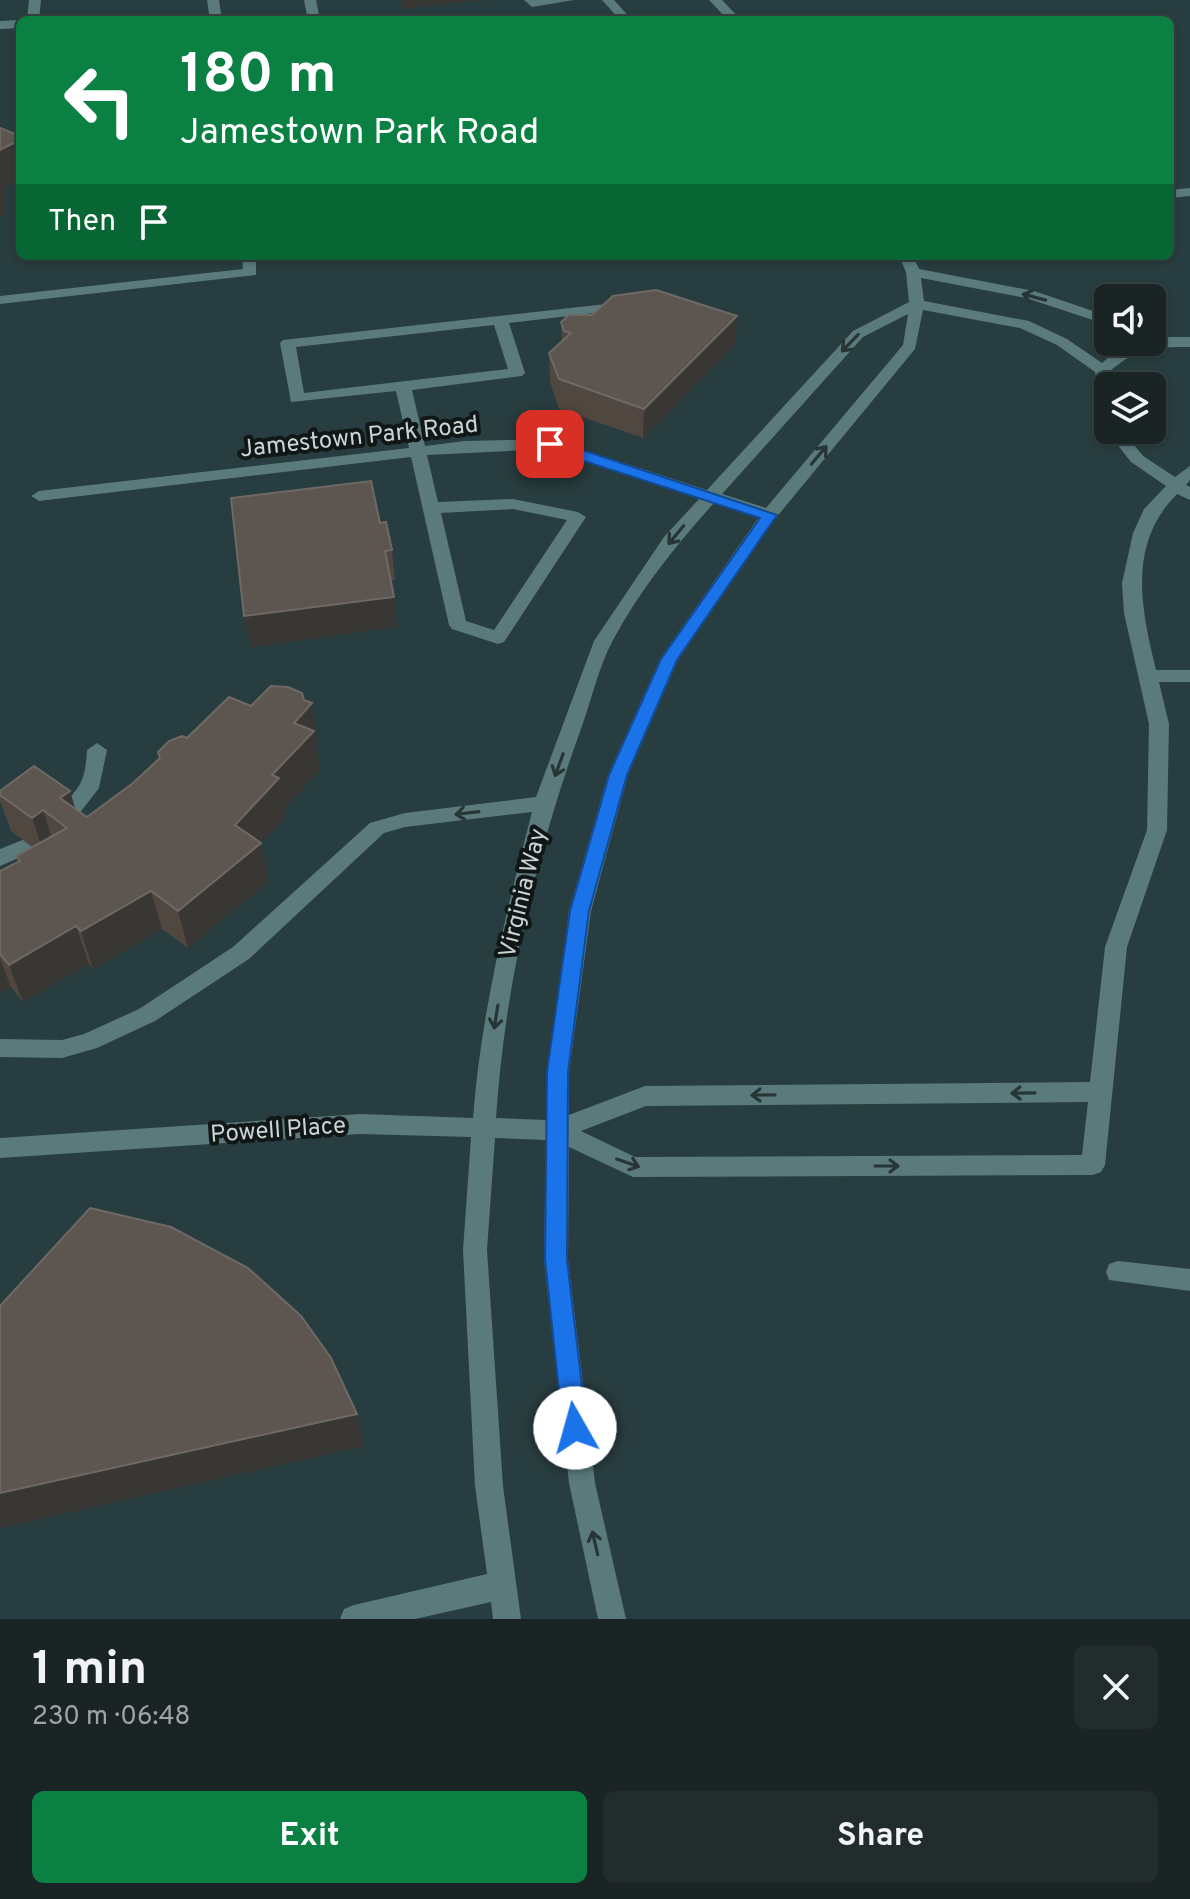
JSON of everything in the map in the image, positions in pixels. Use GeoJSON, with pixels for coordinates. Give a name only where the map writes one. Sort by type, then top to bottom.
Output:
{"type":"FeatureCollection","features":[{"type":"Feature","properties":{"kind":"street"},"geometry":{"type":"LineString","coordinates":[[530,0],[532,4],[568,0]]}},
{"type":"Feature","properties":{"kind":"street"},"geometry":{"type":"LineString","coordinates":[[608,0],[622,16]]}},
{"type":"Feature","properties":{"kind":"street"},"geometry":{"type":"LineString","coordinates":[[715,0],[731,16]]}},
{"type":"Feature","properties":{"kind":"street"},"geometry":{"type":"LineString","coordinates":[[0,300],[251,272],[250,260]]}},
{"type":"Feature","properties":{"kind":"street"},"geometry":{"type":"LineString","coordinates":[[612,1619],[582,1483],[556,1260],[558,1072],[580,911],[618,775],[669,659],[769,515],[910,346],[917,304],[913,272],[908,260]]}},
{"type":"Feature","properties":{"kind":"street"},"geometry":{"type":"LineString","coordinates":[[913,272],[1029,294],[1094,316]]}},
{"type":"Feature","properties":{"kind":"street"},"geometry":{"type":"LineString","coordinates":[[917,304],[1024,324],[1062,342],[1102,370],[1119,356]]}},
{"type":"Feature","properties":{"kind":"street","name":"Virginia Way"},"geometry":{"type":"LineString","coordinates":[[507,1619],[489,1486],[475,1250],[481,1128],[504,965],[544,803],[603,641],[670,541],[858,334],[917,304]]}},
{"type":"Feature","properties":{"kind":"street"},"geometry":{"type":"LineString","coordinates":[[500,319],[517,373],[297,399],[288,343],[500,319],[626,305]]}},
{"type":"Feature","properties":{"kind":"street"},"geometry":{"type":"LineString","coordinates":[[1166,341],[1190,342]]}},
{"type":"Feature","properties":{"kind":"street"},"geometry":{"type":"LineString","coordinates":[[403,386],[458,625],[498,638],[578,517],[513,504],[432,508]]}},
{"type":"Feature","properties":{"kind":"street","name":"Jamestown Park Road"},"geometry":{"type":"LineString","coordinates":[[39,496],[465,446],[550,444],[769,515]]}},
{"type":"Feature","properties":{"kind":"street"},"geometry":{"type":"LineString","coordinates":[[1125,444],[1137,459],[1181,490]]}},
{"type":"Feature","properties":{"kind":"street"},"geometry":{"type":"LineString","coordinates":[[557,1130],[633,1167],[1093,1165],[1116,947],[1157,830],[1159,724],[1133,613],[1131,583],[1142,533],[1152,509],[1181,490],[1190,471]]}},
{"type":"Feature","properties":{"kind":"street"},"geometry":{"type":"LineString","coordinates":[[1150,676],[1190,676]]}},
{"type":"Feature","properties":{"kind":"street"},"geometry":{"type":"LineString","coordinates":[[65,818],[80,805],[92,785],[97,750]]}},
{"type":"Feature","properties":{"kind":"street"},"geometry":{"type":"LineString","coordinates":[[0,1048],[62,1049],[89,1042],[147,1015],[241,953],[363,840],[390,823],[544,803]]}},
{"type":"Feature","properties":{"kind":"street"},"geometry":{"type":"LineString","coordinates":[[0,858],[30,845]]}},
{"type":"Feature","properties":{"kind":"street"},"geometry":{"type":"LineString","coordinates":[[557,1130],[645,1096],[1101,1092]]}},
{"type":"Feature","properties":{"kind":"street","name":"Powell Place"},"geometry":{"type":"LineString","coordinates":[[0,1148],[360,1124],[557,1130]]}},
{"type":"Feature","properties":{"kind":"street"},"geometry":{"type":"LineString","coordinates":[[1118,1272],[1190,1280]]}},
{"type":"Feature","properties":{"kind":"street"},"geometry":{"type":"LineString","coordinates":[[354,1619],[502,1585]]}},
{"type":"Feature","properties":{"kind":"shaded area"},"geometry":{"type":"Polygon","coordinates":[[[0,0],[1190,0],[1190,1619],[0,1619],[0,0]]]}},
{"type":"Feature","properties":{"kind":"building"},"geometry":{"type":"Polygon","coordinates":[[[0,128],[16,134],[16,142],[0,150],[0,128]]]}},
{"type":"Feature","properties":{"kind":"building"},"geometry":{"type":"Polygon","coordinates":[[[656,290],[737,316],[644,409],[559,379],[549,353],[571,333],[564,331],[561,322],[569,315],[592,315],[613,296],[656,290]]]}},
{"type":"Feature","properties":{"kind":"building"},"geometry":{"type":"Polygon","coordinates":[[[371,481],[380,523],[386,522],[392,550],[385,551],[394,597],[244,616],[231,498],[371,481]]]}},
{"type":"Feature","properties":{"kind":"building"},"geometry":{"type":"Polygon","coordinates":[[[271,686],[288,687],[302,693],[304,700],[312,703],[294,723],[314,731],[272,775],[279,778],[235,825],[261,843],[178,911],[151,891],[81,931],[76,926],[9,965],[0,954],[0,871],[20,861],[16,856],[67,828],[43,810],[32,818],[0,795],[0,791],[34,766],[70,791],[60,798],[87,817],[133,783],[160,758],[158,752],[169,741],[182,736],[187,738],[229,697],[251,706],[271,686]]]}},
{"type":"Feature","properties":{"kind":"building"},"geometry":{"type":"Polygon","coordinates":[[[90,1208],[171,1227],[248,1268],[301,1316],[331,1358],[357,1414],[0,1493],[0,1306],[90,1208]]]}},
{"type":"Feature","properties":{"kind":"route"},"geometry":{"type":"LineString","coordinates":[[550,444],[769,515],[669,659],[618,775],[580,911],[558,1072],[556,1260],[575,1428]]}}]}
